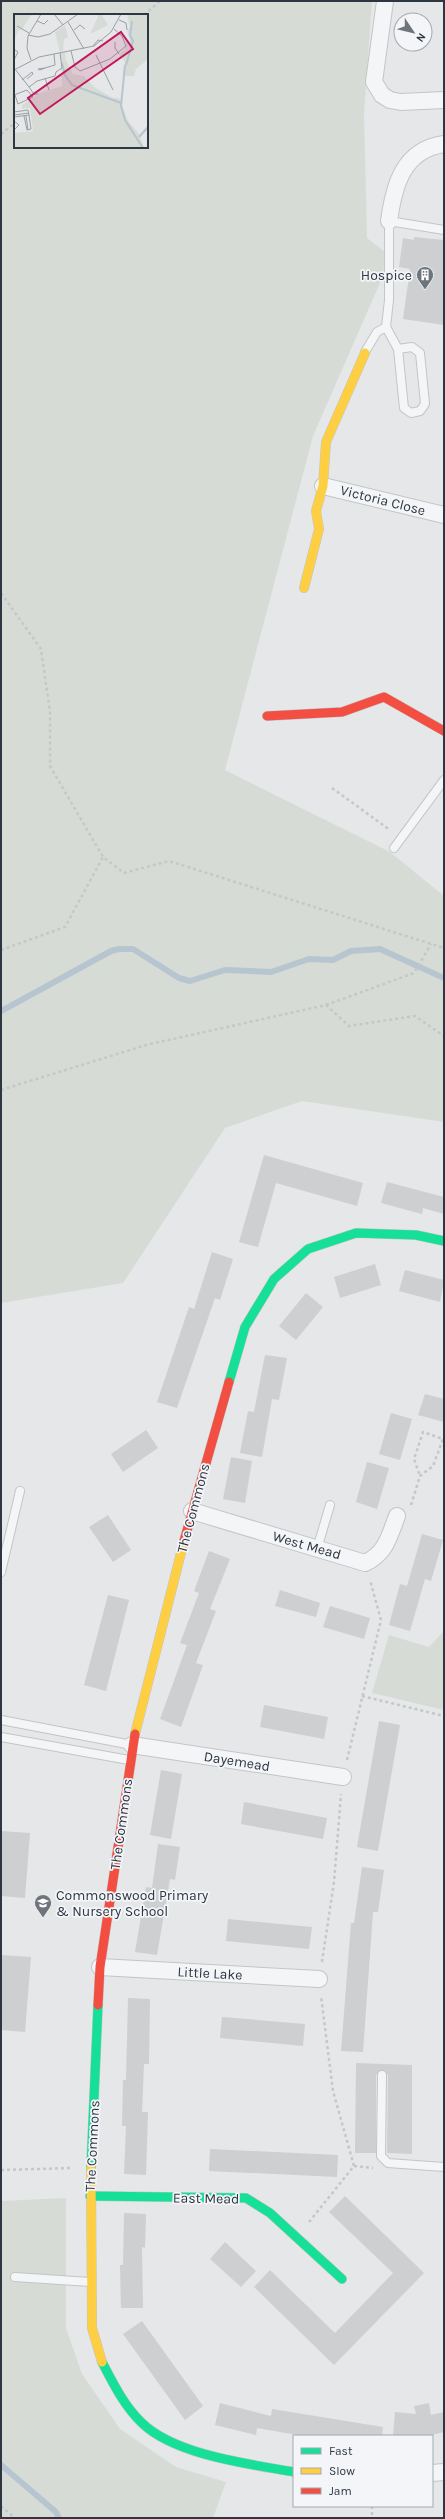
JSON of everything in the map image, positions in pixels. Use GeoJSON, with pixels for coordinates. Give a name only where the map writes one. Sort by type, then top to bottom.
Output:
{"type":"FeatureCollection","features":[{"type":"Feature","properties":{"kind":"street"},"geometry":{"type":"LineString","coordinates":[[385,1],[374,82],[382,95],[390,100],[401,102],[444,100]]}},
{"type":"Feature","properties":{"kind":"street"},"geometry":{"type":"LineString","coordinates":[[389,221],[392,198],[402,173],[415,154],[430,146],[444,144]]}},
{"type":"Feature","properties":{"kind":"street","name":"Victoria Close"},"geometry":{"type":"LineString","coordinates":[[304,588],[318,529],[316,511],[323,486],[326,442],[365,352]]}},
{"type":"Feature","properties":{"kind":"street","name":"Victoria Close"},"geometry":{"type":"LineString","coordinates":[[323,486],[444,515]]}},
{"type":"Feature","properties":{"kind":"street"},"geometry":{"type":"LineString","coordinates":[[267,716],[342,712],[384,697],[420,716],[444,732]]}},
{"type":"Feature","properties":{"kind":"street","name":"The Commons"},"geometry":{"type":"LineString","coordinates":[[293,2472],[231,2461],[167,2441],[142,2423],[117,2391],[102,2362],[92,2328],[90,2196],[100,1967],[131,1753],[192,1511],[245,1327],[274,1279],[308,1249],[356,1233],[416,1235],[444,1241]]}},
{"type":"Feature","properties":{"kind":"street","name":"West Mead"},"geometry":{"type":"LineString","coordinates":[[192,1511],[365,1562]]}},
{"type":"Feature","properties":{"kind":"street"},"geometry":{"type":"LineString","coordinates":[[365,1562],[376,1557],[385,1548],[397,1516]]}},
{"type":"Feature","properties":{"kind":"street","name":"Dayemead"},"geometry":{"type":"LineString","coordinates":[[131,1753],[343,1777]]}},
{"type":"Feature","properties":{"kind":"street","name":"Little Lake"},"geometry":{"type":"LineString","coordinates":[[100,1967],[319,1979]]}},
{"type":"Feature","properties":{"kind":"street","name":"East Mead"},"geometry":{"type":"LineString","coordinates":[[90,2196],[246,2198],[270,2213],[342,2279]]}},
{"type":"Feature","properties":{"kind":"street"},"geometry":{"type":"LineString","coordinates":[[433,2473],[444,2472]]}},
{"type":"Feature","properties":{"kind":"lane"},"geometry":{"type":"LineString","coordinates":[[398,349],[412,347],[420,354],[425,404],[420,411],[411,413],[404,408],[398,349],[386,327],[389,300],[389,221],[444,230]]}},
{"type":"Feature","properties":{"kind":"lane"},"geometry":{"type":"LineString","coordinates":[[365,352],[376,332],[386,327]]}},
{"type":"Feature","properties":{"kind":"lane"},"geometry":{"type":"LineString","coordinates":[[394,848],[444,780]]}},
{"type":"Feature","properties":{"kind":"lane"},"geometry":{"type":"LineString","coordinates":[[1,1572],[20,1490]]}},
{"type":"Feature","properties":{"kind":"lane"},"geometry":{"type":"LineString","coordinates":[[317,1549],[330,1505]]}},
{"type":"Feature","properties":{"kind":"lane"},"geometry":{"type":"LineString","coordinates":[[1,1720],[131,1753]]}},
{"type":"Feature","properties":{"kind":"lane"},"geometry":{"type":"LineString","coordinates":[[1,1737],[131,1753]]}},
{"type":"Feature","properties":{"kind":"lane"},"geometry":{"type":"LineString","coordinates":[[382,2075],[381,2156],[388,2163],[444,2167]]}},
{"type":"Feature","properties":{"kind":"lane"},"geometry":{"type":"LineString","coordinates":[[15,2277],[91,2282]]}},
{"type":"Feature","properties":{"kind":"path"},"geometry":{"type":"LineString","coordinates":[[145,14],[160,1]]}},
{"type":"Feature","properties":{"kind":"path"},"geometry":{"type":"LineString","coordinates":[[1,134],[14,124]]}},
{"type":"Feature","properties":{"kind":"path"},"geometry":{"type":"LineString","coordinates":[[1,593],[41,649],[50,712],[50,766],[103,857],[124,873],[169,861],[444,948]]}},
{"type":"Feature","properties":{"kind":"path"},"geometry":{"type":"LineString","coordinates":[[332,788],[401,838]]}},
{"type":"Feature","properties":{"kind":"path"},"geometry":{"type":"LineString","coordinates":[[1,950],[65,927],[103,857]]}},
{"type":"Feature","properties":{"kind":"path"},"geometry":{"type":"LineString","coordinates":[[1,1090],[146,1045],[326,1004],[414,973],[431,944]]}},
{"type":"Feature","properties":{"kind":"path"},"geometry":{"type":"LineString","coordinates":[[326,1004],[349,1026],[415,1016],[444,1036]]}},
{"type":"Feature","properties":{"kind":"path"},"geometry":{"type":"LineString","coordinates":[[397,1516],[411,1506],[420,1476],[433,1466],[443,1439],[423,1432],[414,1459],[420,1476]]}},
{"type":"Feature","properties":{"kind":"path"},"geometry":{"type":"LineString","coordinates":[[298,2238],[354,2166],[333,2091],[319,1979],[334,1882],[343,1777],[381,1620],[365,1562]]}},
{"type":"Feature","properties":{"kind":"path"},"geometry":{"type":"LineString","coordinates":[[362,1696],[444,1716]]}},
{"type":"Feature","properties":{"kind":"path"},"geometry":{"type":"LineString","coordinates":[[1,2170],[91,2168]]}},
{"type":"Feature","properties":{"kind":"path"},"geometry":{"type":"LineString","coordinates":[[1,2506],[15,2518]]}},
{"type":"Feature","properties":{"kind":"path"},"geometry":{"type":"LineString","coordinates":[[372,2507],[372,2518]]}},
{"type":"Feature","properties":{"kind":"shaded area"},"geometry":{"type":"Polygon","coordinates":[[[1,1],[372,1],[364,113],[367,238],[385,252],[383,276],[313,436],[225,770],[390,852],[444,896],[444,1122],[302,1101],[225,1128],[123,1283],[1,1303],[1,1]]]}},
{"type":"Feature","properties":{"kind":"shaded area"},"geometry":{"type":"Polygon","coordinates":[[[444,1631],[444,1710],[372,1693],[389,1635],[429,1647],[444,1631]]]}},
{"type":"Feature","properties":{"kind":"shaded area"},"geometry":{"type":"Polygon","coordinates":[[[66,2198],[66,2328],[82,2374],[120,2429],[176,2467],[226,2482],[213,2518],[1,2518],[1,2201],[66,2198]]]}},
{"type":"Feature","properties":{"kind":"building","name":"Hospice"},"geometry":{"type":"Polygon","coordinates":[[[414,237],[444,240],[444,325],[403,319],[410,269],[399,267],[403,238],[414,240],[414,237]]]}},
{"type":"Feature","properties":{"kind":"building"},"geometry":{"type":"Polygon","coordinates":[[[264,1155],[363,1183],[357,1206],[276,1183],[258,1247],[239,1242],[264,1155]]]}},
{"type":"Feature","properties":{"kind":"building"},"geometry":{"type":"Polygon","coordinates":[[[387,1182],[444,1197],[444,1214],[423,1208],[422,1214],[381,1203],[387,1182]]]}},
{"type":"Feature","properties":{"kind":"building"},"geometry":{"type":"Polygon","coordinates":[[[212,1252],[233,1259],[220,1300],[215,1298],[177,1408],[157,1402],[189,1307],[194,1309],[212,1252]]]}},
{"type":"Feature","properties":{"kind":"building"},"geometry":{"type":"Polygon","coordinates":[[[375,1264],[381,1285],[340,1298],[334,1277],[375,1264]]]}},
{"type":"Feature","properties":{"kind":"building"},"geometry":{"type":"Polygon","coordinates":[[[405,1270],[444,1280],[440,1302],[399,1291],[405,1270]]]}},
{"type":"Feature","properties":{"kind":"building"},"geometry":{"type":"Polygon","coordinates":[[[306,1293],[323,1307],[296,1340],[279,1326],[306,1293]]]}},
{"type":"Feature","properties":{"kind":"building"},"geometry":{"type":"Polygon","coordinates":[[[265,1355],[287,1358],[279,1400],[272,1399],[262,1457],[240,1453],[248,1411],[254,1412],[265,1355]]]}},
{"type":"Feature","properties":{"kind":"building"},"geometry":{"type":"Polygon","coordinates":[[[425,1394],[444,1399],[444,1422],[418,1415],[425,1394]]]}},
{"type":"Feature","properties":{"kind":"building"},"geometry":{"type":"Polygon","coordinates":[[[391,1413],[412,1419],[400,1460],[379,1454],[391,1413]]]}},
{"type":"Feature","properties":{"kind":"building"},"geometry":{"type":"Polygon","coordinates":[[[146,1430],[158,1448],[123,1472],[111,1454],[146,1430]]]}},
{"type":"Feature","properties":{"kind":"building"},"geometry":{"type":"Polygon","coordinates":[[[231,1457],[252,1461],[245,1503],[223,1499],[231,1457]]]}},
{"type":"Feature","properties":{"kind":"building"},"geometry":{"type":"Polygon","coordinates":[[[367,1462],[389,1468],[377,1509],[356,1502],[367,1462]]]}},
{"type":"Feature","properties":{"kind":"building"},"geometry":{"type":"Polygon","coordinates":[[[108,1515],[131,1550],[113,1562],[89,1527],[108,1515]]]}},
{"type":"Feature","properties":{"kind":"building"},"geometry":{"type":"Polygon","coordinates":[[[422,1534],[443,1540],[431,1581],[425,1579],[410,1631],[389,1625],[400,1584],[407,1586],[422,1534]]]}},
{"type":"Feature","properties":{"kind":"building"},"geometry":{"type":"Polygon","coordinates":[[[209,1551],[230,1559],[210,1609],[216,1611],[196,1663],[203,1665],[181,1727],[160,1719],[187,1645],[180,1643],[199,1593],[194,1591],[209,1551]]]}},
{"type":"Feature","properties":{"kind":"building"},"geometry":{"type":"Polygon","coordinates":[[[280,1590],[320,1603],[316,1617],[275,1606],[280,1590]]]}},
{"type":"Feature","properties":{"kind":"building"},"geometry":{"type":"Polygon","coordinates":[[[108,1595],[129,1600],[106,1691],[84,1685],[108,1595]]]}},
{"type":"Feature","properties":{"kind":"building"},"geometry":{"type":"Polygon","coordinates":[[[330,1606],[370,1618],[364,1639],[323,1627],[330,1606]]]}},
{"type":"Feature","properties":{"kind":"building"},"geometry":{"type":"Polygon","coordinates":[[[264,1705],[328,1717],[324,1739],[260,1727],[264,1705]]]}},
{"type":"Feature","properties":{"kind":"building"},"geometry":{"type":"Polygon","coordinates":[[[379,1721],[400,1725],[378,1851],[357,1847],[379,1721]]]}},
{"type":"Feature","properties":{"kind":"building"},"geometry":{"type":"Polygon","coordinates":[[[161,1770],[182,1774],[171,1839],[150,1835],[161,1770]]]}},
{"type":"Feature","properties":{"kind":"building"},"geometry":{"type":"Polygon","coordinates":[[[244,1802],[327,1818],[323,1839],[241,1824],[244,1802]]]}},
{"type":"Feature","properties":{"kind":"building"},"geometry":{"type":"Polygon","coordinates":[[[1,1831],[30,1833],[25,1898],[1,1896],[1,1831]]]}},
{"type":"Feature","properties":{"kind":"building"},"geometry":{"type":"Polygon","coordinates":[[[158,1844],[180,1847],[175,1880],[170,1879],[157,1955],[135,1952],[146,1887],[152,1888],[158,1844]]]}},
{"type":"Feature","properties":{"kind":"building"},"geometry":{"type":"Polygon","coordinates":[[[362,1867],[384,1870],[378,1912],[373,1912],[363,2052],[341,2051],[351,1923],[354,1923],[362,1867]]]}},
{"type":"Feature","properties":{"kind":"building"},"geometry":{"type":"Polygon","coordinates":[[[228,1919],[312,1927],[309,1949],[226,1941],[228,1919]]]}},
{"type":"Feature","properties":{"kind":"building"},"geometry":{"type":"Polygon","coordinates":[[[1,1955],[31,1957],[25,2032],[1,2030],[1,1955]]]}},
{"type":"Feature","properties":{"kind":"building"},"geometry":{"type":"Polygon","coordinates":[[[128,1998],[150,1999],[149,2064],[144,2064],[142,2112],[148,2112],[146,2175],[124,2174],[126,2126],[122,2126],[123,2080],[126,2080],[128,1998]]]}},
{"type":"Feature","properties":{"kind":"building"},"geometry":{"type":"Polygon","coordinates":[[[222,2017],[305,2024],[303,2046],[220,2038],[222,2017]]]}},
{"type":"Feature","properties":{"kind":"building"},"geometry":{"type":"Polygon","coordinates":[[[356,2063],[412,2065],[412,2154],[387,2153],[388,2075],[382,2070],[376,2075],[376,2153],[355,2153],[356,2063]]]}},
{"type":"Feature","properties":{"kind":"building"},"geometry":{"type":"Polygon","coordinates":[[[210,2149],[338,2155],[337,2177],[209,2171],[210,2149]]]}},
{"type":"Feature","properties":{"kind":"building"},"geometry":{"type":"Polygon","coordinates":[[[345,2196],[424,2273],[334,2365],[254,2287],[270,2270],[335,2333],[393,2273],[329,2212],[345,2196]]]}},
{"type":"Feature","properties":{"kind":"building"},"geometry":{"type":"Polygon","coordinates":[[[124,2213],[146,2214],[145,2248],[142,2247],[143,2308],[121,2308],[120,2265],[123,2265],[124,2213]]]}},
{"type":"Feature","properties":{"kind":"building"},"geometry":{"type":"Polygon","coordinates":[[[225,2242],[256,2271],[241,2287],[210,2259],[225,2242]]]}},
{"type":"Feature","properties":{"kind":"building"},"geometry":{"type":"Polygon","coordinates":[[[142,2321],[203,2406],[185,2420],[123,2334],[142,2321]]]}},
{"type":"Feature","properties":{"kind":"building"},"geometry":{"type":"Polygon","coordinates":[[[220,2403],[271,2416],[272,2409],[383,2427],[382,2435],[297,2435],[257,2428],[256,2435],[215,2425],[220,2403]]]}},
{"type":"Feature","properties":{"kind":"building"},"geometry":{"type":"Polygon","coordinates":[[[429,2403],[431,2415],[444,2412],[444,2432],[432,2435],[393,2435],[395,2412],[416,2414],[414,2406],[429,2403]]]}},
{"type":"Feature","properties":{"kind":"waterway"},"geometry":{"type":"LineString","coordinates":[[1,1011],[111,951],[119,949],[133,949],[179,978],[190,981],[225,970],[271,972],[309,959],[333,960],[351,951],[380,949],[444,978]]}},
{"type":"Feature","properties":{"kind":"waterway"},"geometry":{"type":"LineString","coordinates":[[1,2465],[56,2512],[59,2518]]}},
{"type":"Feature","properties":{"kind":"traffic: fast"},"geometry":{"type":"LineString","coordinates":[[229,1382],[245,1327],[274,1279],[308,1249],[356,1233],[416,1235],[444,1241]]}},
{"type":"Feature","properties":{"kind":"traffic: fast"},"geometry":{"type":"LineString","coordinates":[[91,2168],[98,2005]]}},
{"type":"Feature","properties":{"kind":"traffic: fast"},"geometry":{"type":"LineString","coordinates":[[90,2196],[246,2198],[270,2213],[342,2279]]}},
{"type":"Feature","properties":{"kind":"traffic: fast"},"geometry":{"type":"LineString","coordinates":[[102,2362],[119,2394],[130,2409],[142,2423],[156,2434],[173,2443],[214,2456],[293,2472]]}},
{"type":"Feature","properties":{"kind":"traffic: slow"},"geometry":{"type":"LineString","coordinates":[[304,588],[319,529],[316,511],[323,486],[326,442],[365,353]]}},
{"type":"Feature","properties":{"kind":"traffic: slow"},"geometry":{"type":"LineString","coordinates":[[135,1734],[184,1541]]}},
{"type":"Feature","properties":{"kind":"traffic: slow"},"geometry":{"type":"LineString","coordinates":[[91,2168],[92,2328],[102,2362]]}},
{"type":"Feature","properties":{"kind":"traffic: jam"},"geometry":{"type":"LineString","coordinates":[[267,716],[342,712],[384,697],[444,731]]}},
{"type":"Feature","properties":{"kind":"traffic: jam"},"geometry":{"type":"LineString","coordinates":[[184,1541],[229,1382]]}},
{"type":"Feature","properties":{"kind":"traffic: jam"},"geometry":{"type":"LineString","coordinates":[[98,2005],[100,1967],[135,1734]]}},
{"type":"Feature","properties":{"kind":"place","name":"Hospice"},"geometry":{"type":"Point","coordinates":[425,290]}},
{"type":"Feature","properties":{"kind":"place","name":"Commonswood Primary & Nursery School"},"geometry":{"type":"Point","coordinates":[43,1918]}}]}
